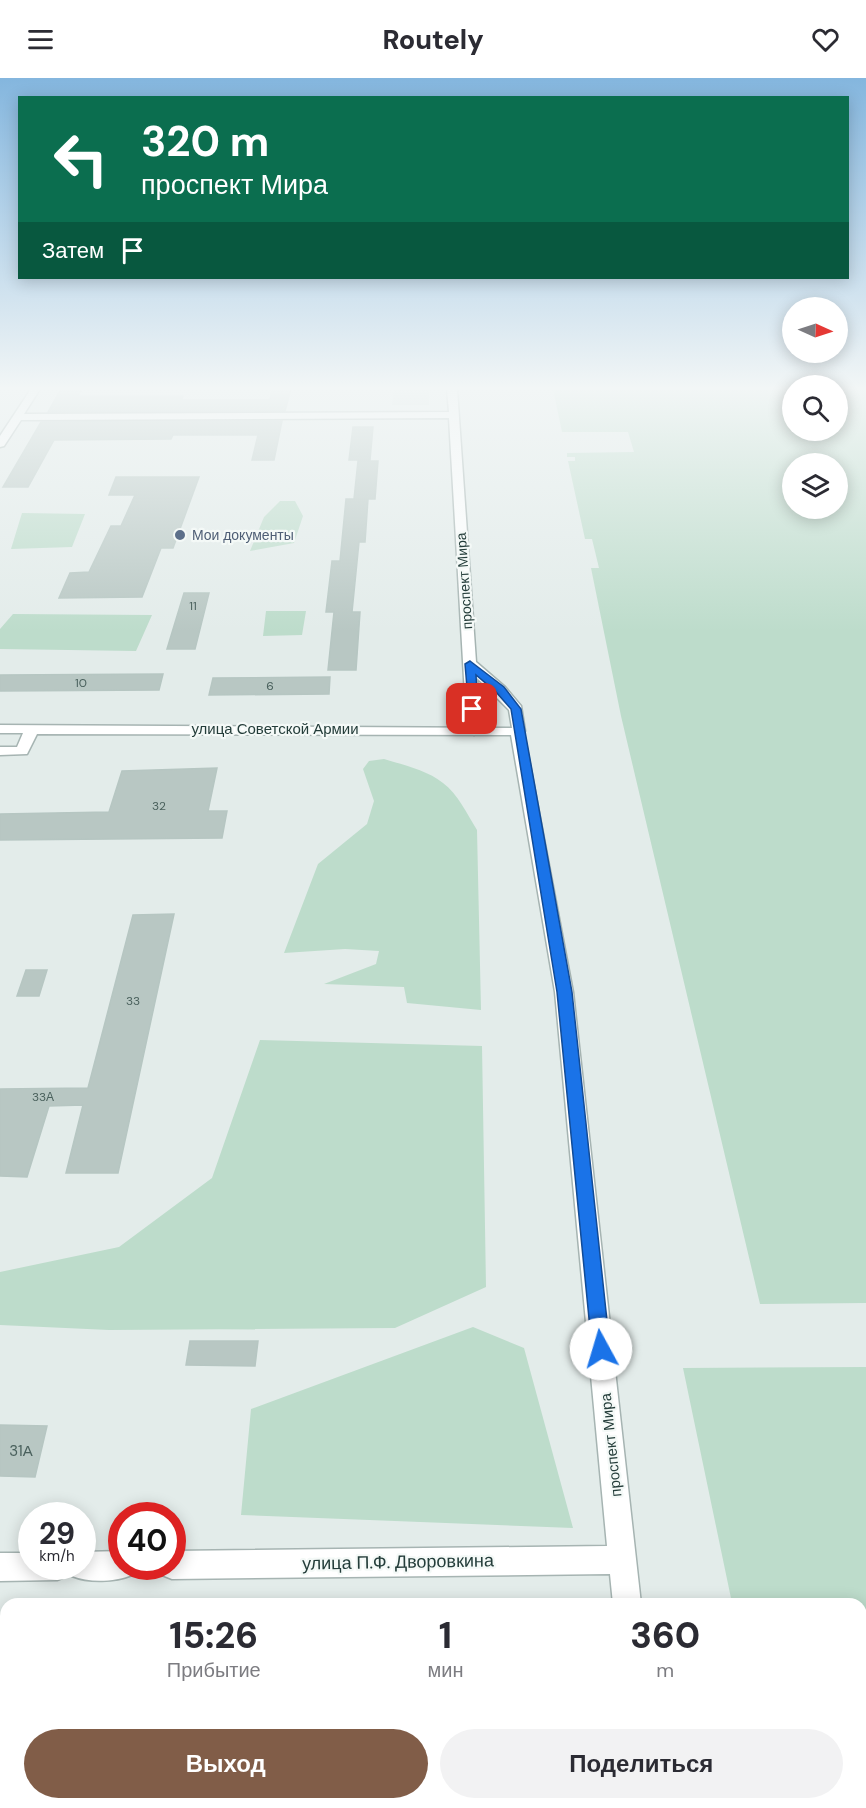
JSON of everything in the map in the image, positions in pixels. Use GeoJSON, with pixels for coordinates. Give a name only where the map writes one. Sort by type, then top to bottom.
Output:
{"type":"FeatureCollection","features":[{"type":"Feature","properties":{"kind":"street","name":"проспект Мира"},"geometry":{"type":"LineString","coordinates":[[457,470],[474,731]]}},
{"type":"Feature","properties":{"kind":"street","name":"проспект Мира"},"geometry":{"type":"LineString","coordinates":[[470,664],[500,690],[516,709],[564,992],[626,1598]]}},
{"type":"Feature","properties":{"kind":"street","name":"улица Советской Армии"},"geometry":{"type":"LineString","coordinates":[[0,729],[518,731]]}},
{"type":"Feature","properties":{"kind":"street"},"geometry":{"type":"LineString","coordinates":[[0,751],[22,751],[32,729]]}},
{"type":"Feature","properties":{"kind":"street","name":"улица П.Ф. Дворовкина"},"geometry":{"type":"LineString","coordinates":[[186,1565],[622,1560]]}},
{"type":"Feature","properties":{"kind":"street"},"geometry":{"type":"LineString","coordinates":[[0,1567],[18,1567]]}},
{"type":"Feature","properties":{"kind":"green space"},"geometry":{"type":"Polygon","coordinates":[[[570,470],[782,470],[782,519],[848,519],[848,470],[866,470],[866,1303],[760,1304],[621,716],[591,568],[599,568],[592,539],[585,539],[570,470]]]}},
{"type":"Feature","properties":{"kind":"green space"},"geometry":{"type":"Polygon","coordinates":[[[280,501],[295,501],[303,516],[294,543],[250,551],[264,517],[280,501]]]}},
{"type":"Feature","properties":{"kind":"green space"},"geometry":{"type":"Polygon","coordinates":[[[22,513],[85,514],[72,547],[11,549],[22,513]]]}},
{"type":"Feature","properties":{"kind":"green space"},"geometry":{"type":"Polygon","coordinates":[[[266,611],[306,611],[302,635],[263,636],[266,611]]]}},
{"type":"Feature","properties":{"kind":"green space"},"geometry":{"type":"Polygon","coordinates":[[[13,614],[152,615],[136,651],[0,649],[0,629],[13,614]]]}},
{"type":"Feature","properties":{"kind":"green space"},"geometry":{"type":"Polygon","coordinates":[[[384,759],[437,778],[458,798],[477,830],[481,1010],[407,1003],[404,987],[324,984],[376,964],[379,951],[345,949],[284,953],[318,864],[367,824],[374,801],[363,769],[369,761],[384,759]]]}},
{"type":"Feature","properties":{"kind":"green space"},"geometry":{"type":"Polygon","coordinates":[[[260,1040],[482,1046],[486,1287],[395,1328],[109,1330],[0,1325],[0,1272],[119,1247],[212,1178],[260,1040]]]}},
{"type":"Feature","properties":{"kind":"green space"},"geometry":{"type":"Polygon","coordinates":[[[473,1327],[524,1348],[573,1528],[241,1515],[251,1409],[473,1327]]]}},
{"type":"Feature","properties":{"kind":"green space"},"geometry":{"type":"Polygon","coordinates":[[[866,1367],[866,1598],[731,1598],[683,1368],[866,1367]]]}},
{"type":"Feature","properties":{"kind":"building"},"geometry":{"type":"Polygon","coordinates":[[[13,470],[38,470],[28,487],[3,487],[13,470]]]}},
{"type":"Feature","properties":{"kind":"building"},"geometry":{"type":"Polygon","coordinates":[[[357,470],[377,470],[375,499],[354,499],[357,470]]]}},
{"type":"Feature","properties":{"kind":"building"},"geometry":{"type":"Polygon","coordinates":[[[116,477],[199,477],[173,548],[161,548],[142,597],[59,598],[70,573],[89,572],[111,526],[121,526],[135,495],[109,495],[116,477]]]}},
{"type":"Feature","properties":{"kind":"building"},"geometry":{"type":"Polygon","coordinates":[[[346,499],[368,499],[365,542],[359,542],[352,612],[360,612],[356,670],[328,670],[334,612],[326,612],[332,561],[340,561],[346,499]]]}},
{"type":"Feature","properties":{"kind":"building"},"geometry":{"type":"Polygon","coordinates":[[[184,593],[209,593],[195,649],[167,649],[184,593]]]}},
{"type":"Feature","properties":{"kind":"building"},"geometry":{"type":"Polygon","coordinates":[[[163,674],[159,690],[0,691],[0,675],[163,674]]]}},
{"type":"Feature","properties":{"kind":"building"},"geometry":{"type":"Polygon","coordinates":[[[330,677],[329,694],[209,695],[213,678],[330,677]]]}},
{"type":"Feature","properties":{"kind":"building"},"geometry":{"type":"Polygon","coordinates":[[[217,768],[208,811],[227,811],[222,838],[0,840],[0,814],[109,812],[122,771],[217,768]]]}},
{"type":"Feature","properties":{"kind":"building"},"geometry":{"type":"Polygon","coordinates":[[[174,914],[118,1173],[66,1173],[83,1105],[49,1106],[27,1177],[0,1176],[0,1089],[88,1088],[133,915],[174,914]]]}},
{"type":"Feature","properties":{"kind":"building"},"geometry":{"type":"Polygon","coordinates":[[[26,970],[47,970],[39,996],[17,996],[26,970]]]}},
{"type":"Feature","properties":{"kind":"building"},"geometry":{"type":"Polygon","coordinates":[[[190,1341],[258,1341],[255,1366],[186,1365],[190,1341]]]}},
{"type":"Feature","properties":{"kind":"building"},"geometry":{"type":"Polygon","coordinates":[[[0,1425],[47,1426],[35,1477],[0,1476],[0,1425]]]}},
{"type":"Feature","properties":{"kind":"place","name":"Мои документы"},"geometry":{"type":"Point","coordinates":[180,535]}},
{"type":"Feature","properties":{"kind":"route"},"geometry":{"type":"LineString","coordinates":[[472,709],[470,664],[500,690],[516,709],[564,992],[601,1349]]}}]}
